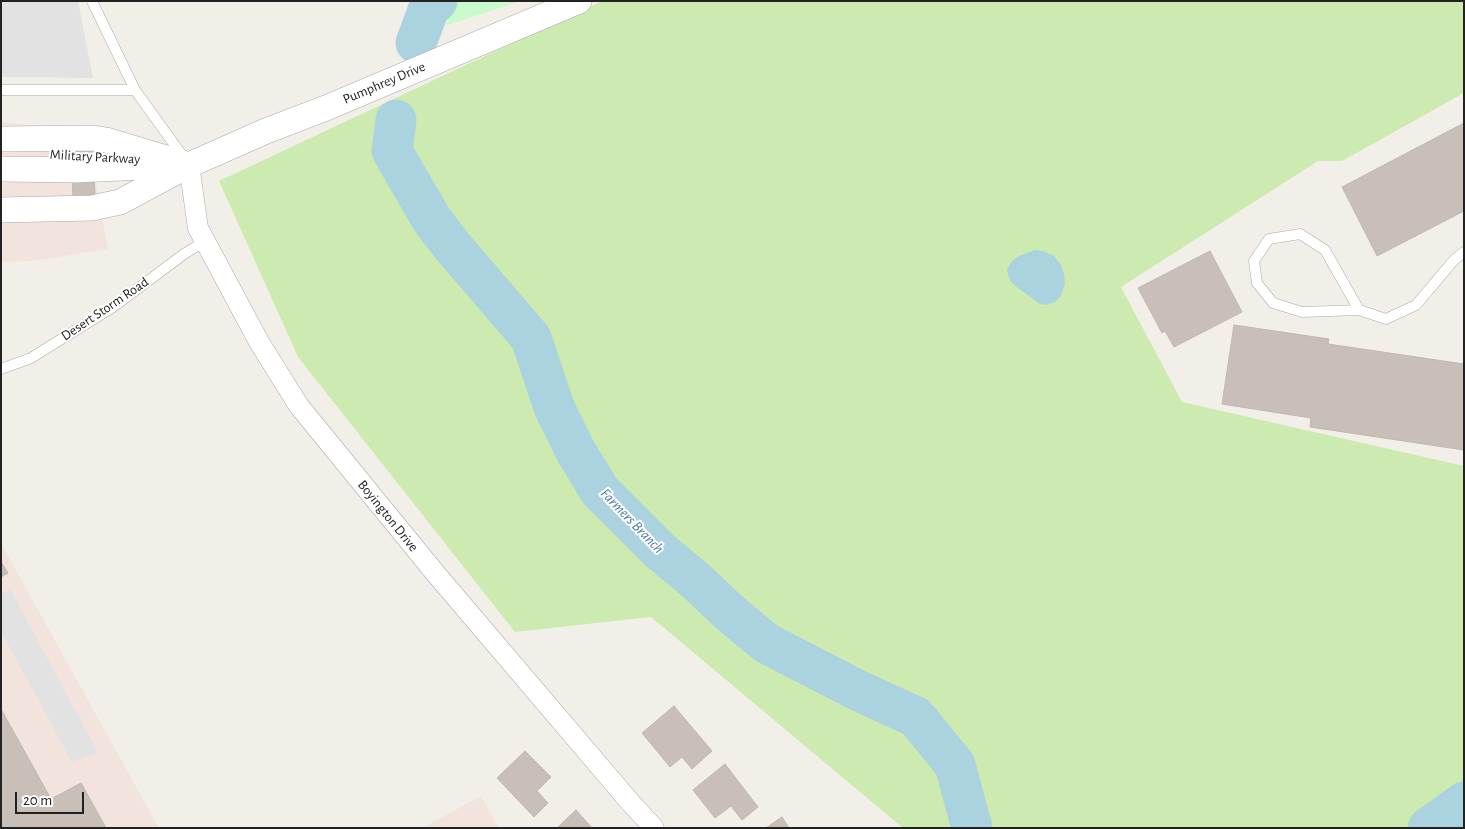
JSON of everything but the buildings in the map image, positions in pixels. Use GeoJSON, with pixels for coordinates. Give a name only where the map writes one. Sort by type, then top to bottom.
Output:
{"type":"FeatureCollection","features":[{"type":"Feature","properties":{"kind":"street","name":"Pumphrey Drive"},"geometry":{"type":"LineString","coordinates":[[189,165],[579,1]]}},
{"type":"Feature","properties":{"kind":"street","name":"Military Parkway"},"geometry":{"type":"LineString","coordinates":[[1,139],[99,139],[189,165]]}},
{"type":"Feature","properties":{"kind":"street","name":"Military Parkway"},"geometry":{"type":"LineString","coordinates":[[1,154],[104,155],[189,165]]}},
{"type":"Feature","properties":{"kind":"street","name":"Military Parkway"},"geometry":{"type":"LineString","coordinates":[[1,169],[75,170],[189,165]]}},
{"type":"Feature","properties":{"kind":"street"},"geometry":{"type":"LineString","coordinates":[[1,210],[92,208],[120,202],[189,165]]}},
{"type":"Feature","properties":{"kind":"street","name":"Boyington Drive"},"geometry":{"type":"LineString","coordinates":[[189,165],[198,228],[259,342],[299,406],[436,574],[654,828]]}},
{"type":"Feature","properties":{"kind":"lane"},"geometry":{"type":"LineString","coordinates":[[92,1],[135,90],[189,165]]}},
{"type":"Feature","properties":{"kind":"lane"},"geometry":{"type":"LineString","coordinates":[[1,90],[135,90]]}},
{"type":"Feature","properties":{"kind":"lane"},"geometry":{"type":"LineString","coordinates":[[1359,310],[1325,250],[1300,234],[1269,239],[1254,261],[1257,283],[1273,303],[1302,312],[1359,310],[1386,320],[1416,305],[1454,260],[1464,252]]}},
{"type":"Feature","properties":{"kind":"lane","name":"Desert Storm Road"},"geometry":{"type":"LineString","coordinates":[[1,369],[30,358],[113,307],[204,241]]}},
{"type":"Feature","properties":{"kind":"shaded area"},"geometry":{"type":"Polygon","coordinates":[[[1,1],[78,1],[93,78],[1,77],[1,1]]]}},
{"type":"Feature","properties":{"kind":"shaded area"},"geometry":{"type":"Polygon","coordinates":[[[1,122],[92,131],[93,169],[108,249],[32,261],[1,262],[1,122]]]}},
{"type":"Feature","properties":{"kind":"shaded area"},"geometry":{"type":"Polygon","coordinates":[[[1,543],[37,608],[159,828],[1,828],[1,543]]]}},
{"type":"Feature","properties":{"kind":"shaded area"},"geometry":{"type":"Polygon","coordinates":[[[10,589],[98,753],[72,762],[1,631],[1,594],[10,589]]]}},
{"type":"Feature","properties":{"kind":"shaded area"},"geometry":{"type":"Polygon","coordinates":[[[481,796],[499,828],[422,828],[481,796]]]}},
{"type":"Feature","properties":{"kind":"green space"},"geometry":{"type":"Polygon","coordinates":[[[447,1],[521,1],[447,25],[447,1]]]}},
{"type":"Feature","properties":{"kind":"green space"},"geometry":{"type":"Polygon","coordinates":[[[602,1],[1464,1],[1464,93],[1342,161],[1318,161],[1121,287],[1182,402],[1464,466],[1464,828],[903,828],[651,617],[515,632],[298,357],[219,181],[602,1]]]}},
{"type":"Feature","properties":{"kind":"water"},"geometry":{"type":"Polygon","coordinates":[[[1035,250],[1054,256],[1061,265],[1064,274],[1065,284],[1061,296],[1055,302],[1046,305],[1040,304],[1018,288],[1011,282],[1008,275],[1007,269],[1012,261],[1035,250]]]}},
{"type":"Feature","properties":{"kind":"waterway","name":"Farmers Branch"},"geometry":{"type":"LineString","coordinates":[[416,43],[429,8],[437,1]]}},
{"type":"Feature","properties":{"kind":"waterway","name":"Farmers Branch"},"geometry":{"type":"LineString","coordinates":[[396,120],[392,151],[432,220],[531,338],[554,407],[575,450],[600,491],[660,551],[766,643],[859,691],[916,717],[955,765],[972,828]]}},
{"type":"Feature","properties":{"kind":"waterway","name":"Farmers Branch"},"geometry":{"type":"LineString","coordinates":[[1428,828],[1464,802]]}}]}
